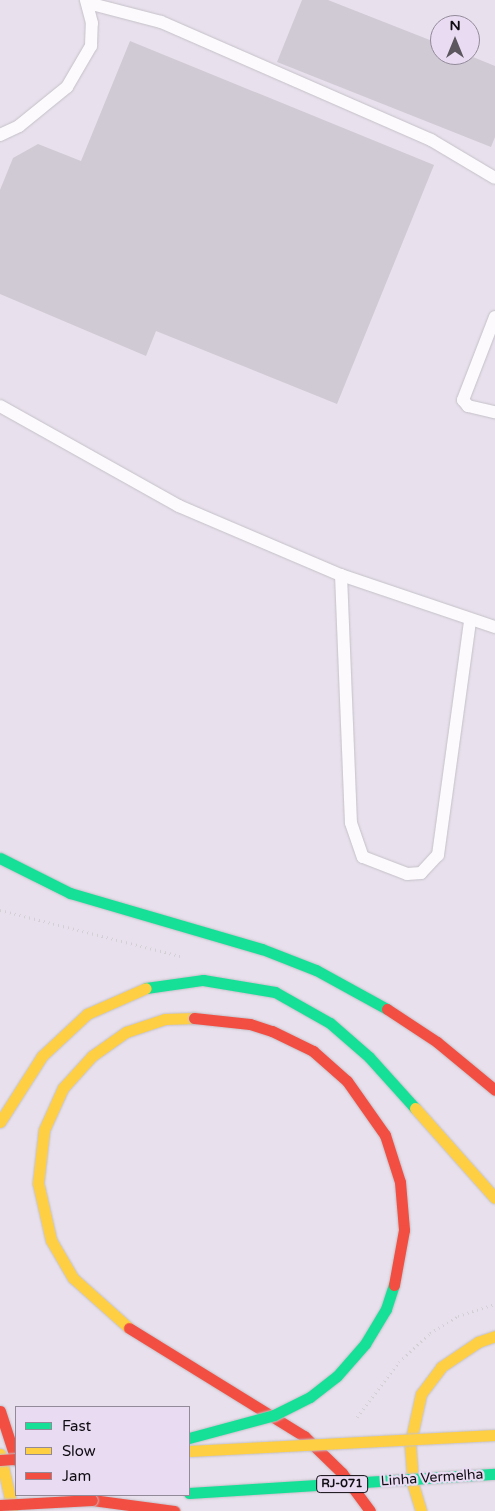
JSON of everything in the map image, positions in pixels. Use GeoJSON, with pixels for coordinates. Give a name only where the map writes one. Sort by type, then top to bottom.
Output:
{"type":"FeatureCollection","features":[{"type":"Feature","properties":{"kind":"highway"},"geometry":{"type":"LineString","coordinates":[[0,858],[70,893],[262,949],[316,970],[393,1012],[437,1042],[495,1090]]}},
{"type":"Feature","properties":{"kind":"highway"},"geometry":{"type":"LineString","coordinates":[[0,1122],[29,1074],[69,1028],[127,993],[153,986],[203,980],[260,988],[308,1008],[350,1040],[495,1198]]}},
{"type":"Feature","properties":{"kind":"highway"},"geometry":{"type":"LineString","coordinates":[[190,1438],[274,1415],[274,1415],[310,1397],[337,1376],[365,1344],[386,1309],[398,1276],[404,1230],[400,1182],[385,1135],[347,1081],[312,1051],[272,1031],[240,1022],[194,1018],[165,1019],[126,1032],[92,1056],[63,1088],[44,1130],[39,1157],[41,1200],[51,1240],[73,1278],[91,1298],[141,1338],[269,1411],[274,1415],[304,1436],[342,1474],[370,1511]]}},
{"type":"Feature","properties":{"kind":"highway"},"geometry":{"type":"LineString","coordinates":[[9,1086],[29,1074]]}},
{"type":"Feature","properties":{"kind":"highway"},"geometry":{"type":"LineString","coordinates":[[421,1511],[413,1484],[410,1444],[421,1394],[441,1368],[478,1342],[495,1336]]}},
{"type":"Feature","properties":{"kind":"highway"},"geometry":{"type":"LineString","coordinates":[[0,1411],[15,1457]]}},
{"type":"Feature","properties":{"kind":"highway"},"geometry":{"type":"LineString","coordinates":[[190,1451],[495,1435]]}},
{"type":"Feature","properties":{"kind":"highway"},"geometry":{"type":"LineString","coordinates":[[0,1454],[13,1511]]}},
{"type":"Feature","properties":{"kind":"highway"},"geometry":{"type":"LineString","coordinates":[[0,1460],[15,1460]]}},
{"type":"Feature","properties":{"kind":"highway","name":"Linha Vermelha"},"geometry":{"type":"LineString","coordinates":[[190,1494],[495,1474]]}},
{"type":"Feature","properties":{"kind":"highway"},"geometry":{"type":"LineString","coordinates":[[28,1496],[33,1511]]}},
{"type":"Feature","properties":{"kind":"highway"},"geometry":{"type":"LineString","coordinates":[[0,1505],[146,1496]]}},
{"type":"Feature","properties":{"kind":"highway"},"geometry":{"type":"LineString","coordinates":[[92,1500],[174,1511]]}},
{"type":"Feature","properties":{"kind":"lane"},"geometry":{"type":"LineString","coordinates":[[0,135],[19,126],[67,87],[91,46],[87,2],[161,22],[432,140],[495,178]]}},
{"type":"Feature","properties":{"kind":"lane"},"geometry":{"type":"LineString","coordinates":[[495,317],[463,400],[468,406],[495,412]]}},
{"type":"Feature","properties":{"kind":"lane"},"geometry":{"type":"LineString","coordinates":[[0,406],[179,506],[341,575],[470,621],[495,627]]}},
{"type":"Feature","properties":{"kind":"lane"},"geometry":{"type":"LineString","coordinates":[[341,575],[351,823],[363,857],[407,874],[422,873],[438,855],[470,621]]}},
{"type":"Feature","properties":{"kind":"path"},"geometry":{"type":"LineString","coordinates":[[348,1422],[368,1407],[400,1362],[430,1333],[458,1316],[495,1304]]}},
{"type":"Feature","properties":{"kind":"building"},"geometry":{"type":"Polygon","coordinates":[[[302,0],[328,0],[430,40],[430,65],[480,65],[480,60],[495,66],[495,137],[491,147],[277,62],[302,0]]]}},
{"type":"Feature","properties":{"kind":"building"},"geometry":{"type":"Polygon","coordinates":[[[130,41],[434,165],[337,404],[156,331],[146,356],[0,294],[0,190],[13,158],[38,144],[81,161],[130,41]]]}},
{"type":"Feature","properties":{"kind":"traffic: fast"},"geometry":{"type":"LineString","coordinates":[[0,858],[70,893],[262,949],[316,970],[387,1009]]}},
{"type":"Feature","properties":{"kind":"traffic: fast"},"geometry":{"type":"LineString","coordinates":[[146,988],[203,980],[275,992],[330,1023],[369,1057],[415,1108]]}},
{"type":"Feature","properties":{"kind":"traffic: fast"},"geometry":{"type":"LineString","coordinates":[[190,1438],[274,1415],[310,1397],[337,1376],[365,1344],[386,1309],[394,1285]]}},
{"type":"Feature","properties":{"kind":"traffic: fast"},"geometry":{"type":"LineString","coordinates":[[190,1493],[495,1474]]}},
{"type":"Feature","properties":{"kind":"traffic: slow"},"geometry":{"type":"LineString","coordinates":[[0,1122],[42,1056],[87,1014],[146,988]]}},
{"type":"Feature","properties":{"kind":"traffic: slow"},"geometry":{"type":"LineString","coordinates":[[129,1328],[73,1278],[51,1240],[38,1183],[44,1130],[63,1088],[92,1056],[126,1032],[165,1019],[194,1018]]}},
{"type":"Feature","properties":{"kind":"traffic: slow"},"geometry":{"type":"LineString","coordinates":[[415,1108],[495,1198]]}},
{"type":"Feature","properties":{"kind":"traffic: slow"},"geometry":{"type":"LineString","coordinates":[[421,1511],[413,1484],[410,1444],[421,1394],[441,1367],[478,1342],[495,1336]]}},
{"type":"Feature","properties":{"kind":"traffic: slow"},"geometry":{"type":"LineString","coordinates":[[190,1451],[495,1435]]}},
{"type":"Feature","properties":{"kind":"traffic: slow"},"geometry":{"type":"LineString","coordinates":[[0,1454],[13,1511]]}},
{"type":"Feature","properties":{"kind":"traffic: jam"},"geometry":{"type":"LineString","coordinates":[[387,1009],[437,1042],[495,1090]]}},
{"type":"Feature","properties":{"kind":"traffic: jam"},"geometry":{"type":"LineString","coordinates":[[194,1018],[250,1024],[272,1031],[313,1051],[347,1081],[385,1135],[400,1182],[404,1230],[394,1285]]}},
{"type":"Feature","properties":{"kind":"traffic: jam"},"geometry":{"type":"LineString","coordinates":[[129,1328],[304,1436],[342,1473],[370,1511]]}},
{"type":"Feature","properties":{"kind":"traffic: jam"},"geometry":{"type":"LineString","coordinates":[[0,1411],[15,1457]]}},
{"type":"Feature","properties":{"kind":"traffic: jam"},"geometry":{"type":"LineString","coordinates":[[0,1460],[15,1459]]}},
{"type":"Feature","properties":{"kind":"traffic: jam"},"geometry":{"type":"LineString","coordinates":[[92,1500],[174,1511]]}},
{"type":"Feature","properties":{"kind":"traffic: jam"},"geometry":{"type":"LineString","coordinates":[[0,1505],[92,1500]]}}]}
